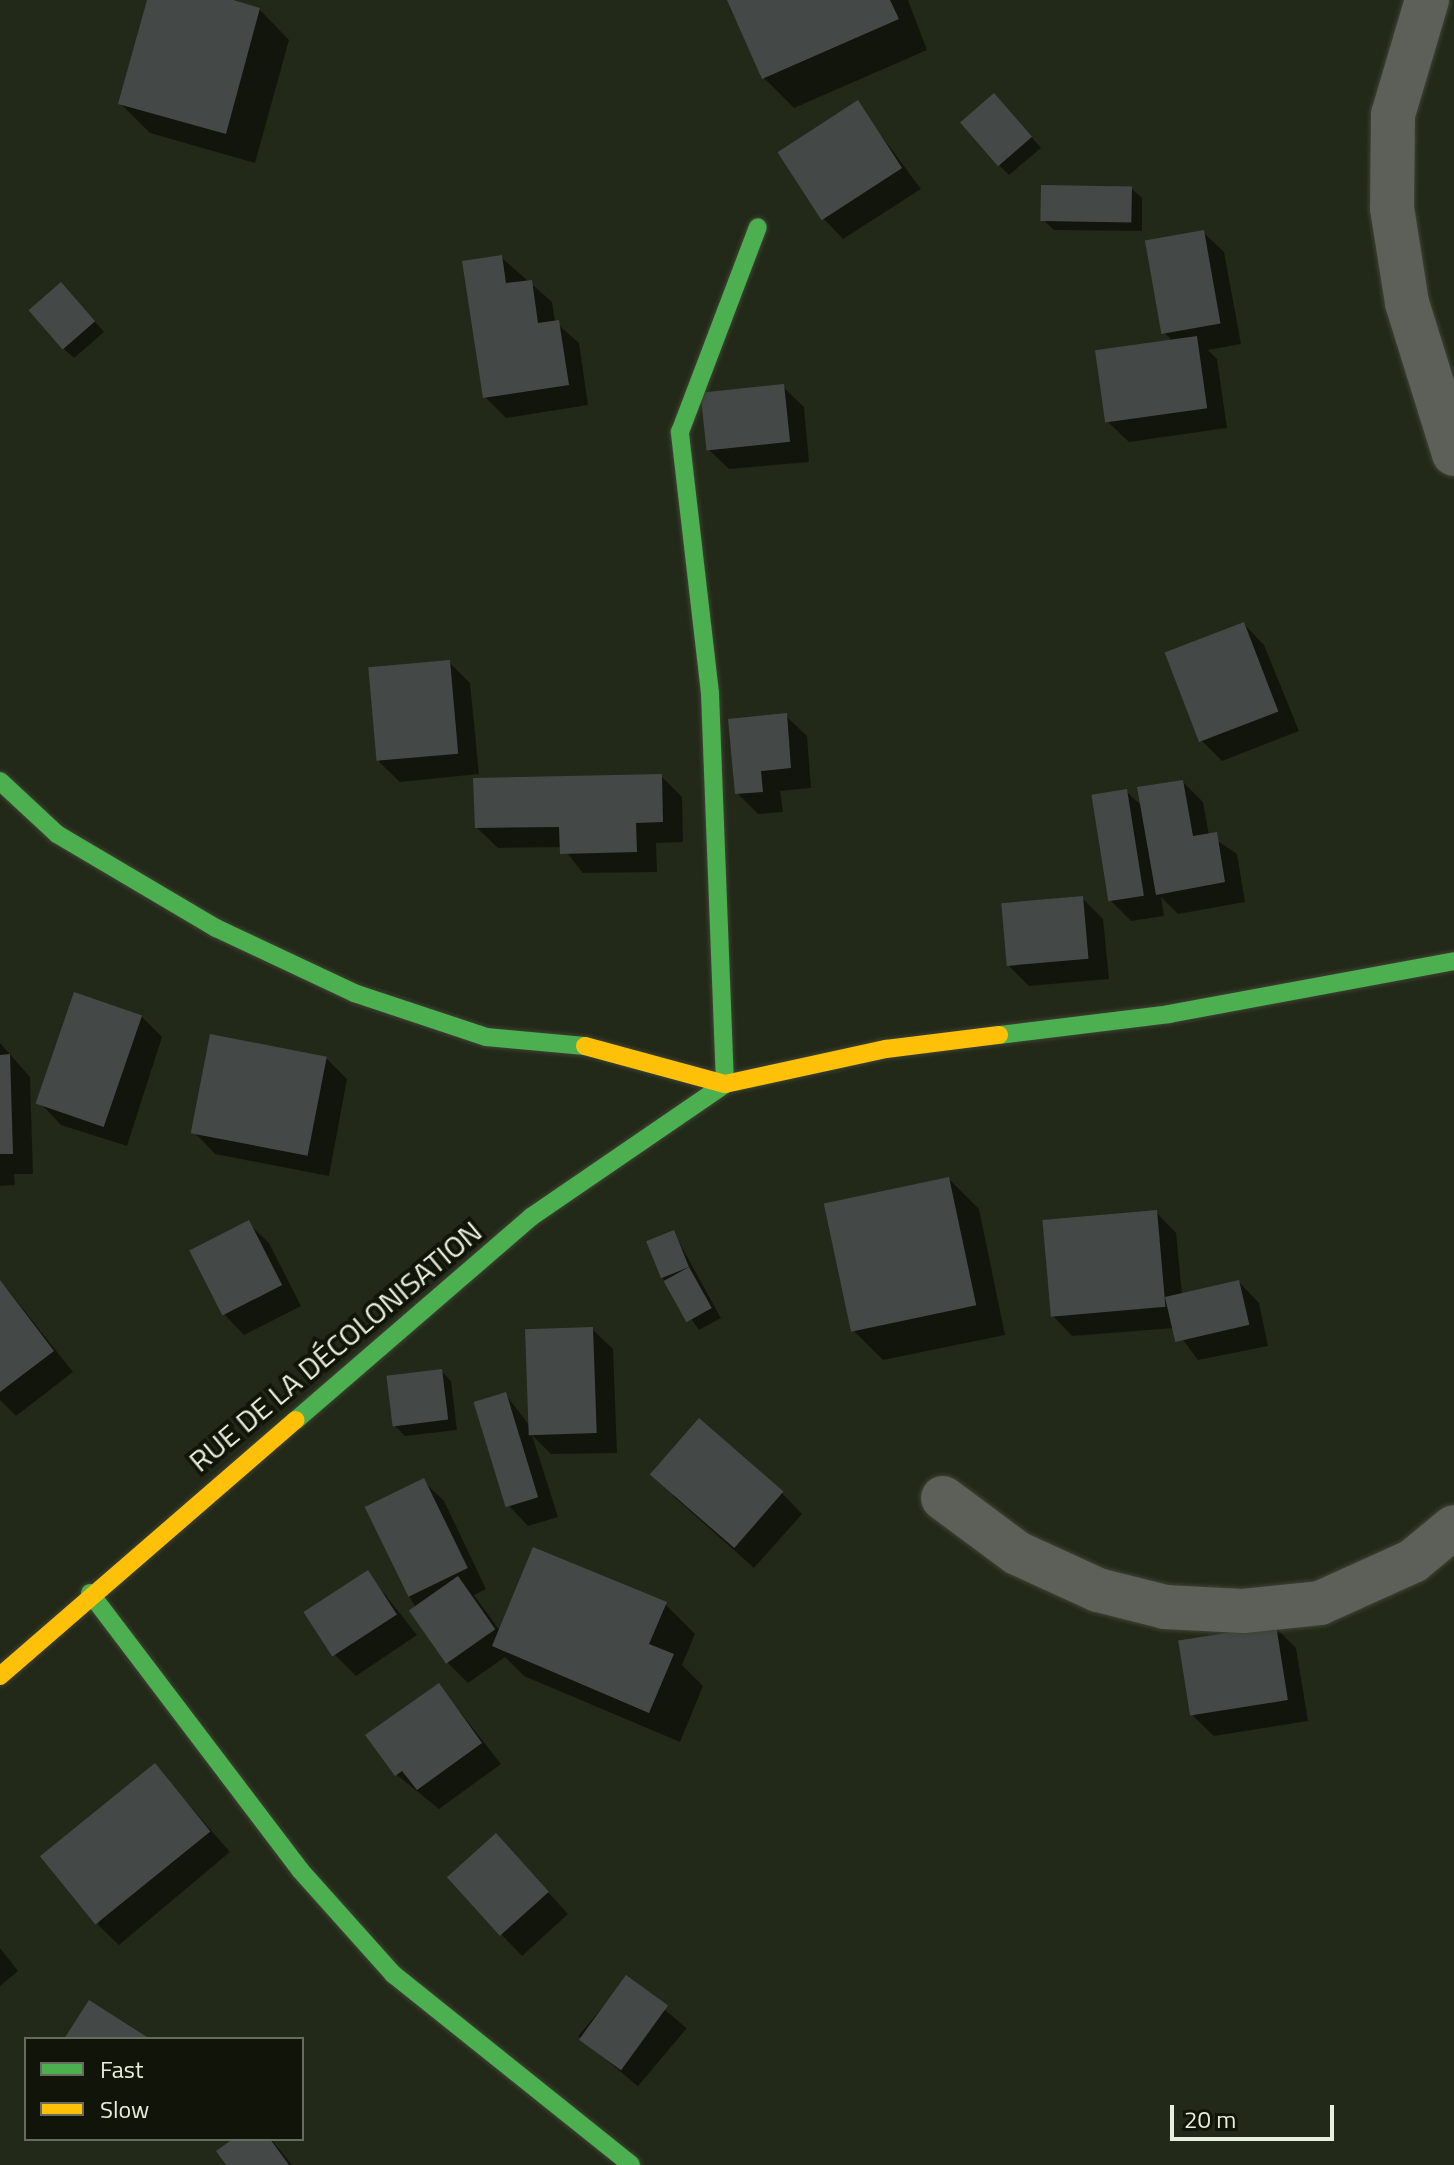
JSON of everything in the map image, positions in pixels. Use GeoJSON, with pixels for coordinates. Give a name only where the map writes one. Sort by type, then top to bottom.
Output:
{"type":"FeatureCollection","features":[{"type":"Feature","properties":{"kind":"street"},"geometry":{"type":"LineString","coordinates":[[1427,0],[1393,115],[1392,208],[1407,303],[1454,454]]}},
{"type":"Feature","properties":{"kind":"street"},"geometry":{"type":"LineString","coordinates":[[725,1084],[710,693],[680,432],[758,227]]}},
{"type":"Feature","properties":{"kind":"street"},"geometry":{"type":"LineString","coordinates":[[0,781],[57,834],[216,928],[354,993],[486,1037],[613,1049],[725,1084],[886,1049],[1169,1014],[1454,961]]}},
{"type":"Feature","properties":{"kind":"street","name":"RUE DE LA DÉCOLONISATION"},"geometry":{"type":"LineString","coordinates":[[0,1676],[90,1593],[531,1217],[725,1084]]}},
{"type":"Feature","properties":{"kind":"street"},"geometry":{"type":"LineString","coordinates":[[943,1498],[1017,1553],[1098,1590],[1165,1607],[1243,1611],[1320,1603],[1413,1561],[1454,1527]]}},
{"type":"Feature","properties":{"kind":"street"},"geometry":{"type":"LineString","coordinates":[[90,1593],[300,1870],[393,1974],[631,2165]]}},
{"type":"Feature","properties":{"kind":"building"},"geometry":{"type":"Polygon","coordinates":[[[147,0],[233,0],[260,8],[226,134],[118,104],[147,0]]]}},
{"type":"Feature","properties":{"kind":"building"},"geometry":{"type":"Polygon","coordinates":[[[727,0],[890,0],[899,19],[762,79],[727,0]]]}},
{"type":"Feature","properties":{"kind":"building"},"geometry":{"type":"Polygon","coordinates":[[[994,93],[1032,137],[998,166],[960,123],[994,93]]]}},
{"type":"Feature","properties":{"kind":"building"},"geometry":{"type":"Polygon","coordinates":[[[858,100],[902,168],[822,220],[777,152],[858,100]]]}},
{"type":"Feature","properties":{"kind":"building"},"geometry":{"type":"Polygon","coordinates":[[[1041,185],[1132,187],[1131,223],[1040,221],[1041,185]]]}},
{"type":"Feature","properties":{"kind":"building"},"geometry":{"type":"Polygon","coordinates":[[[1204,230],[1220,324],[1161,334],[1145,240],[1204,230]]]}},
{"type":"Feature","properties":{"kind":"building"},"geometry":{"type":"Polygon","coordinates":[[[502,255],[506,283],[532,280],[538,323],[559,320],[569,385],[483,398],[462,261],[502,255]]]}},
{"type":"Feature","properties":{"kind":"building"},"geometry":{"type":"Polygon","coordinates":[[[61,282],[95,321],[63,349],[29,310],[61,282]]]}},
{"type":"Feature","properties":{"kind":"building"},"geometry":{"type":"Polygon","coordinates":[[[1197,336],[1207,408],[1105,423],[1095,350],[1197,336]]]}},
{"type":"Feature","properties":{"kind":"building"},"geometry":{"type":"Polygon","coordinates":[[[784,384],[790,442],[707,450],[700,393],[784,384]]]}},
{"type":"Feature","properties":{"kind":"building"},"geometry":{"type":"Polygon","coordinates":[[[1244,622],[1278,712],[1199,742],[1165,652],[1244,622]]]}},
{"type":"Feature","properties":{"kind":"building"},"geometry":{"type":"Polygon","coordinates":[[[450,660],[458,754],[377,761],[368,667],[450,660]]]}},
{"type":"Feature","properties":{"kind":"building"},"geometry":{"type":"Polygon","coordinates":[[[787,713],[791,768],[761,771],[763,792],[735,794],[728,719],[787,713]]]}},
{"type":"Feature","properties":{"kind":"building"},"geometry":{"type":"Polygon","coordinates":[[[662,774],[663,822],[636,823],[637,852],[560,854],[559,827],[475,828],[473,778],[662,774]]]}},
{"type":"Feature","properties":{"kind":"building"},"geometry":{"type":"Polygon","coordinates":[[[1183,780],[1193,836],[1217,832],[1225,882],[1156,895],[1137,787],[1183,780]]]}},
{"type":"Feature","properties":{"kind":"building"},"geometry":{"type":"Polygon","coordinates":[[[1127,789],[1144,896],[1108,901],[1091,795],[1127,789]]]}},
{"type":"Feature","properties":{"kind":"building"},"geometry":{"type":"Polygon","coordinates":[[[1083,896],[1088,959],[1007,966],[1001,903],[1083,896]]]}},
{"type":"Feature","properties":{"kind":"building"},"geometry":{"type":"Polygon","coordinates":[[[74,992],[142,1015],[104,1127],[36,1104],[74,992]]]}},
{"type":"Feature","properties":{"kind":"building"},"geometry":{"type":"Polygon","coordinates":[[[210,1034],[327,1057],[308,1156],[191,1133],[210,1034]]]}},
{"type":"Feature","properties":{"kind":"building"},"geometry":{"type":"Polygon","coordinates":[[[10,1054],[13,1154],[0,1154],[0,1055],[10,1054]]]}},
{"type":"Feature","properties":{"kind":"building"},"geometry":{"type":"Polygon","coordinates":[[[949,1177],[976,1305],[851,1332],[824,1204],[949,1177]]]}},
{"type":"Feature","properties":{"kind":"building"},"geometry":{"type":"Polygon","coordinates":[[[1157,1210],[1165,1307],[1051,1317],[1042,1220],[1157,1210]]]}},
{"type":"Feature","properties":{"kind":"building"},"geometry":{"type":"Polygon","coordinates":[[[249,1220],[282,1285],[222,1315],[189,1250],[249,1220]]]}},
{"type":"Feature","properties":{"kind":"building"},"geometry":{"type":"Polygon","coordinates":[[[674,1230],[689,1267],[661,1278],[646,1241],[674,1230]]]}},
{"type":"Feature","properties":{"kind":"building"},"geometry":{"type":"Polygon","coordinates":[[[689,1267],[712,1308],[686,1322],[664,1281],[689,1267]]]}},
{"type":"Feature","properties":{"kind":"building"},"geometry":{"type":"Polygon","coordinates":[[[0,1280],[54,1351],[0,1392],[0,1280]]]}},
{"type":"Feature","properties":{"kind":"building"},"geometry":{"type":"Polygon","coordinates":[[[1239,1280],[1249,1325],[1175,1342],[1165,1297],[1239,1280]]]}},
{"type":"Feature","properties":{"kind":"building"},"geometry":{"type":"Polygon","coordinates":[[[593,1327],[597,1433],[529,1435],[525,1329],[593,1327]]]}},
{"type":"Feature","properties":{"kind":"building"},"geometry":{"type":"Polygon","coordinates":[[[442,1369],[448,1420],[393,1426],[386,1376],[442,1369]]]}},
{"type":"Feature","properties":{"kind":"building"},"geometry":{"type":"Polygon","coordinates":[[[506,1392],[538,1497],[506,1507],[473,1402],[506,1392]]]}},
{"type":"Feature","properties":{"kind":"building"},"geometry":{"type":"Polygon","coordinates":[[[699,1418],[784,1491],[734,1548],[650,1475],[699,1418]]]}},
{"type":"Feature","properties":{"kind":"building"},"geometry":{"type":"Polygon","coordinates":[[[424,1478],[468,1568],[409,1597],[365,1507],[424,1478]]]}},
{"type":"Feature","properties":{"kind":"building"},"geometry":{"type":"Polygon","coordinates":[[[533,1547],[667,1602],[649,1644],[674,1654],[649,1713],[492,1646],[533,1547]]]}},
{"type":"Feature","properties":{"kind":"building"},"geometry":{"type":"Polygon","coordinates":[[[368,1570],[397,1614],[332,1656],[303,1612],[368,1570]]]}},
{"type":"Feature","properties":{"kind":"building"},"geometry":{"type":"Polygon","coordinates":[[[458,1576],[495,1629],[446,1664],[409,1610],[458,1576]]]}},
{"type":"Feature","properties":{"kind":"building"},"geometry":{"type":"Polygon","coordinates":[[[1276,1625],[1288,1700],[1190,1716],[1178,1640],[1276,1625]]]}},
{"type":"Feature","properties":{"kind":"building"},"geometry":{"type":"Polygon","coordinates":[[[439,1683],[482,1743],[417,1790],[402,1771],[395,1776],[365,1735],[439,1683]]]}},
{"type":"Feature","properties":{"kind":"building"},"geometry":{"type":"Polygon","coordinates":[[[155,1763],[210,1831],[95,1925],[40,1856],[155,1763]]]}},
{"type":"Feature","properties":{"kind":"building"},"geometry":{"type":"Polygon","coordinates":[[[496,1833],[549,1892],[500,1936],[447,1877],[496,1833]]]}},
{"type":"Feature","properties":{"kind":"building"},"geometry":{"type":"Polygon","coordinates":[[[626,1975],[668,2006],[621,2070],[579,2040],[626,1975]]]}},
{"type":"Feature","properties":{"kind":"building"},"geometry":{"type":"Polygon","coordinates":[[[89,2000],[147,2037],[65,2037],[89,2000]]]}},
{"type":"Feature","properties":{"kind":"building"},"geometry":{"type":"Polygon","coordinates":[[[230,2141],[271,2141],[289,2165],[226,2165],[216,2151],[230,2141]]]}},
{"type":"Feature","properties":{"kind":"traffic: fast"},"geometry":{"type":"LineString","coordinates":[[725,1084],[710,693],[680,432],[758,227]]}},
{"type":"Feature","properties":{"kind":"traffic: fast"},"geometry":{"type":"LineString","coordinates":[[0,781],[57,834],[216,928],[354,993],[486,1037],[585,1046]]}},
{"type":"Feature","properties":{"kind":"traffic: fast"},"geometry":{"type":"LineString","coordinates":[[999,1035],[1169,1014],[1454,961]]}},
{"type":"Feature","properties":{"kind":"traffic: fast"},"geometry":{"type":"LineString","coordinates":[[296,1420],[531,1217],[725,1084]]}},
{"type":"Feature","properties":{"kind":"traffic: fast"},"geometry":{"type":"LineString","coordinates":[[90,1593],[300,1870],[393,1974],[631,2165]]}},
{"type":"Feature","properties":{"kind":"traffic: slow"},"geometry":{"type":"LineString","coordinates":[[585,1046],[725,1084],[886,1049],[999,1035]]}},
{"type":"Feature","properties":{"kind":"traffic: slow"},"geometry":{"type":"LineString","coordinates":[[0,1676],[296,1420]]}}]}
